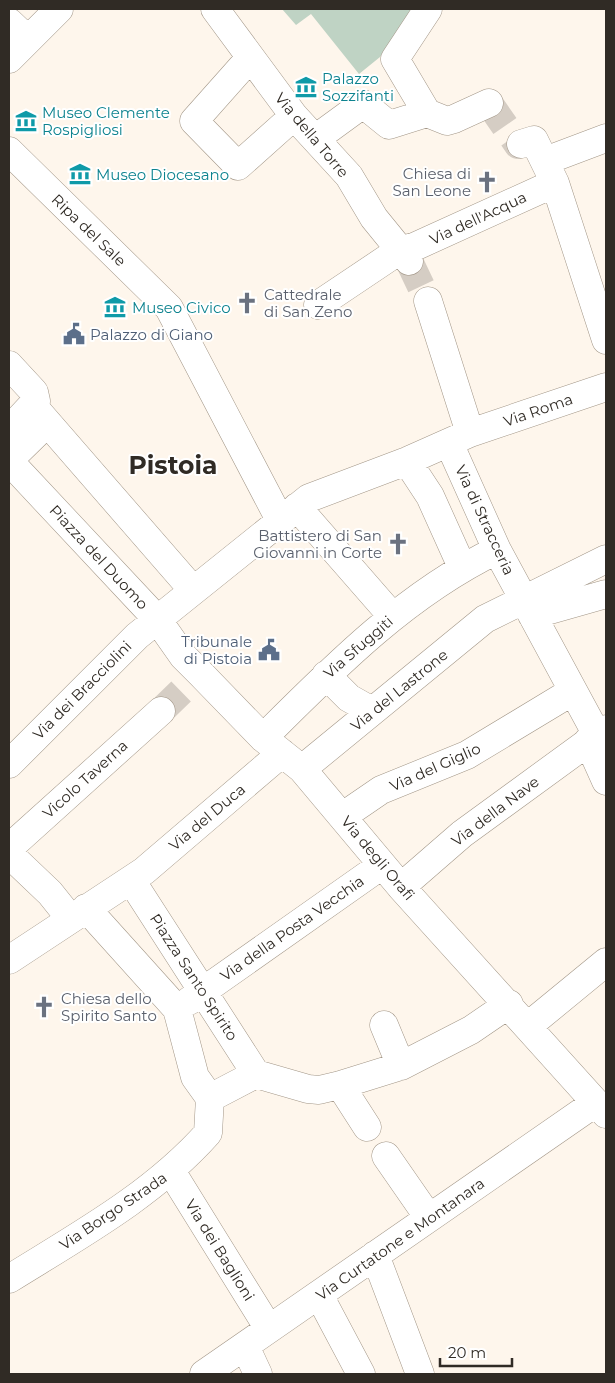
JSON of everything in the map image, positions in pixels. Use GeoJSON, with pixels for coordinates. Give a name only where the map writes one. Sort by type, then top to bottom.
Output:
{"type":"FeatureCollection","features":[{"type":"Feature","properties":{"kind":"street"},"geometry":{"type":"LineString","coordinates":[[9,59],[18,30],[59,9]]}},
{"type":"Feature","properties":{"kind":"street","name":"Via della Torre"},"geometry":{"type":"LineString","coordinates":[[215,9],[294,116],[349,176],[374,218],[405,256]]}},
{"type":"Feature","properties":{"kind":"street"},"geometry":{"type":"LineString","coordinates":[[428,9],[395,59],[427,113],[447,121],[489,103]]}},
{"type":"Feature","properties":{"kind":"street"},"geometry":{"type":"LineString","coordinates":[[250,58],[194,121],[238,166],[294,116]]}},
{"type":"Feature","properties":{"kind":"street"},"geometry":{"type":"LineString","coordinates":[[315,139],[363,104],[389,125],[427,113]]}},
{"type":"Feature","properties":{"kind":"street","name":"Via dell'Acqua"},"geometry":{"type":"LineString","coordinates":[[318,305],[405,256],[414,247],[550,172],[606,138]]}},
{"type":"Feature","properties":{"kind":"street"},"geometry":{"type":"LineString","coordinates":[[521,144],[534,140],[550,172],[606,340]]}},
{"type":"Feature","properties":{"kind":"street","name":"Ripa del Sale"},"geometry":{"type":"LineString","coordinates":[[9,151],[169,308],[288,514]]}},
{"type":"Feature","properties":{"kind":"street"},"geometry":{"type":"LineString","coordinates":[[428,301],[460,438]]}},
{"type":"Feature","properties":{"kind":"street"},"geometry":{"type":"LineString","coordinates":[[9,364],[34,392],[40,415],[193,590]]}},
{"type":"Feature","properties":{"kind":"street","name":"Via Roma"},"geometry":{"type":"LineString","coordinates":[[407,461],[460,438],[606,387]]}},
{"type":"Feature","properties":{"kind":"street"},"geometry":{"type":"LineString","coordinates":[[9,430],[40,415]]}},
{"type":"Feature","properties":{"kind":"street","name":"Piazza del Duomo"},"geometry":{"type":"LineString","coordinates":[[40,415],[9,461],[157,619],[309,498],[407,461]]}},
{"type":"Feature","properties":{"kind":"street","name":"Via di Stracceria"},"geometry":{"type":"LineString","coordinates":[[460,438],[497,550],[526,604],[563,697],[596,736],[606,781]]}},
{"type":"Feature","properties":{"kind":"street"},"geometry":{"type":"LineString","coordinates":[[407,461],[430,496],[462,567]]}},
{"type":"Feature","properties":{"kind":"street"},"geometry":{"type":"LineString","coordinates":[[288,514],[393,617]]}},
{"type":"Feature","properties":{"kind":"street","name":"Via Sfuggiti"},"geometry":{"type":"LineString","coordinates":[[282,753],[326,675],[393,617],[462,567],[497,550]]}},
{"type":"Feature","properties":{"kind":"street"},"geometry":{"type":"LineString","coordinates":[[526,604],[602,561]]}},
{"type":"Feature","properties":{"kind":"street"},"geometry":{"type":"LineString","coordinates":[[526,604],[606,594]]}},
{"type":"Feature","properties":{"kind":"street","name":"Via del Lastrone"},"geometry":{"type":"LineString","coordinates":[[282,753],[372,712],[485,620],[498,612],[526,604]]}},
{"type":"Feature","properties":{"kind":"street","name":"Via degli Orafi"},"geometry":{"type":"LineString","coordinates":[[157,619],[198,676],[282,753],[343,816],[401,887],[509,1004],[601,1108]]}},
{"type":"Feature","properties":{"kind":"street","name":"Via dei Bracciolini"},"geometry":{"type":"LineString","coordinates":[[9,764],[137,636],[157,619]]}},
{"type":"Feature","properties":{"kind":"street"},"geometry":{"type":"LineString","coordinates":[[326,675],[349,698],[372,712]]}},
{"type":"Feature","properties":{"kind":"street","name":"Via del Giglio"},"geometry":{"type":"LineString","coordinates":[[343,816],[381,790],[467,755],[563,697]]}},
{"type":"Feature","properties":{"kind":"street","name":"Vicolo Taverna"},"geometry":{"type":"LineString","coordinates":[[9,848],[161,711]]}},
{"type":"Feature","properties":{"kind":"street","name":"Via della Nave"},"geometry":{"type":"LineString","coordinates":[[401,887],[462,834],[596,736]]}},
{"type":"Feature","properties":{"kind":"street","name":"Via del Duca"},"geometry":{"type":"LineString","coordinates":[[130,880],[144,871],[282,753]]}},
{"type":"Feature","properties":{"kind":"street"},"geometry":{"type":"LineString","coordinates":[[9,854],[50,893],[78,913],[177,1009],[195,1077],[210,1098],[256,1074],[308,1089],[319,1090],[401,1066],[471,1030],[509,1004]]}},
{"type":"Feature","properties":{"kind":"street","name":"Via della Posta Vecchia"},"geometry":{"type":"LineString","coordinates":[[177,1009],[382,865]]}},
{"type":"Feature","properties":{"kind":"street"},"geometry":{"type":"LineString","coordinates":[[9,960],[130,880]]}},
{"type":"Feature","properties":{"kind":"street","name":"Piazza Santo Spirito"},"geometry":{"type":"LineString","coordinates":[[130,880],[256,1074]]}},
{"type":"Feature","properties":{"kind":"street"},"geometry":{"type":"LineString","coordinates":[[528,1026],[606,962]]}},
{"type":"Feature","properties":{"kind":"street"},"geometry":{"type":"LineString","coordinates":[[384,1025],[401,1066]]}},
{"type":"Feature","properties":{"kind":"street"},"geometry":{"type":"LineString","coordinates":[[340,1084],[367,1127]]}},
{"type":"Feature","properties":{"kind":"street","name":"Via Borgo Strada"},"geometry":{"type":"LineString","coordinates":[[9,1279],[101,1221],[171,1171],[208,1133],[210,1098]]}},
{"type":"Feature","properties":{"kind":"street","name":"Via Curtatone e Montanara"},"geometry":{"type":"LineString","coordinates":[[204,1374],[429,1218],[601,1108]]}},
{"type":"Feature","properties":{"kind":"street"},"geometry":{"type":"LineString","coordinates":[[386,1156],[429,1218]]}},
{"type":"Feature","properties":{"kind":"street","name":"Via dei Baglioni"},"geometry":{"type":"LineString","coordinates":[[171,1171],[270,1329]]}},
{"type":"Feature","properties":{"kind":"street"},"geometry":{"type":"LineString","coordinates":[[375,1255],[420,1374]]}},
{"type":"Feature","properties":{"kind":"street"},"geometry":{"type":"LineString","coordinates":[[319,1295],[361,1374]]}},
{"type":"Feature","properties":{"kind":"street"},"geometry":{"type":"LineString","coordinates":[[245,1346],[258,1374]]}},
{"type":"Feature","properties":{"kind":"green space"},"geometry":{"type":"Polygon","coordinates":[[[282,9],[412,9],[380,57],[359,74],[311,14],[296,25],[282,9]]]}},
{"type":"Feature","properties":{"kind":"tunnel"},"geometry":{"type":"LineString","coordinates":[[489,103],[518,145],[521,144]]}},
{"type":"Feature","properties":{"kind":"tunnel"},"geometry":{"type":"LineString","coordinates":[[409,261],[428,301]]}},
{"type":"Feature","properties":{"kind":"tunnel"},"geometry":{"type":"LineString","coordinates":[[161,711],[195,678]]}},
{"type":"Feature","properties":{"kind":"place","name":"Palazzo Sozzifanti"},"geometry":{"type":"Point","coordinates":[306,87]}},
{"type":"Feature","properties":{"kind":"place","name":"Museo Clemente Rospigliosi"},"geometry":{"type":"Point","coordinates":[26,121]}},
{"type":"Feature","properties":{"kind":"place","name":"Museo Diocesano"},"geometry":{"type":"Point","coordinates":[80,174]}},
{"type":"Feature","properties":{"kind":"place","name":"Chiesa di San Leone"},"geometry":{"type":"Point","coordinates":[487,182]}},
{"type":"Feature","properties":{"kind":"place","name":"Cattedrale di San Zeno"},"geometry":{"type":"Point","coordinates":[247,303]}},
{"type":"Feature","properties":{"kind":"place","name":"Museo Civico"},"geometry":{"type":"Point","coordinates":[115,307]}},
{"type":"Feature","properties":{"kind":"place","name":"Palazzo di Giano"},"geometry":{"type":"Point","coordinates":[74,334]}},
{"type":"Feature","properties":{"kind":"place","name":"Battistero di San Giovanni in Corte"},"geometry":{"type":"Point","coordinates":[398,544]}},
{"type":"Feature","properties":{"kind":"place","name":"Tribunale di Pistoia"},"geometry":{"type":"Point","coordinates":[269,650]}},
{"type":"Feature","properties":{"kind":"place","name":"Chiesa dello Spirito Santo"},"geometry":{"type":"Point","coordinates":[44,1007]}},
{"type":"Feature","properties":{"kind":"district","name":"Pistoia"},"geometry":{"type":"Point","coordinates":[173,465]}}]}
